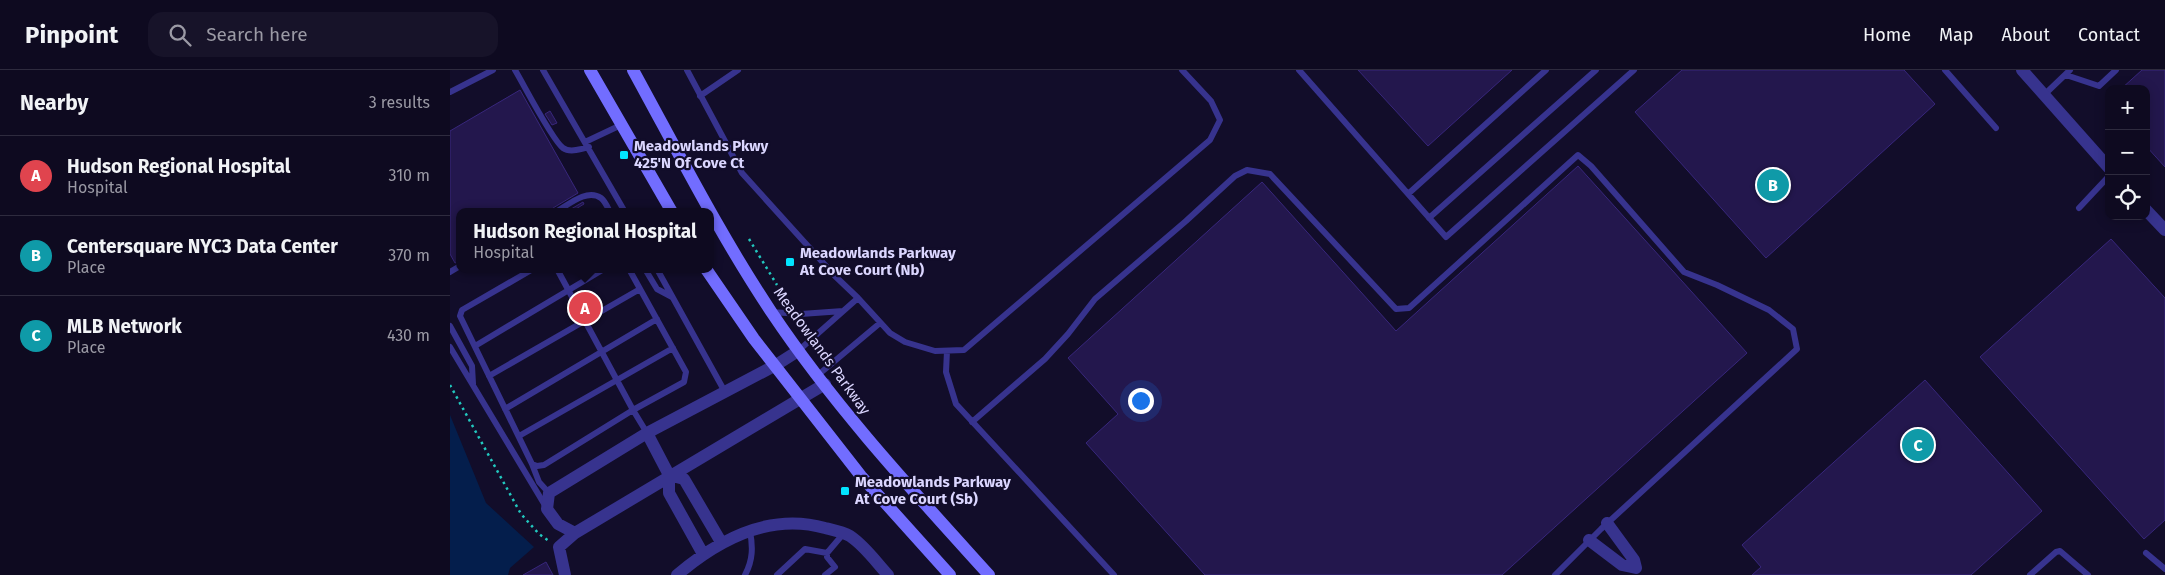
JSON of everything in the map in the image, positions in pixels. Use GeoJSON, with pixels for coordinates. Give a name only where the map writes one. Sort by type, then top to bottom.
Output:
{"type":"FeatureCollection","features":[{"type":"Feature","properties":{"kind":"main road"},"geometry":{"type":"LineString","coordinates":[[590,70],[670,208]]}},
{"type":"Feature","properties":{"kind":"main road","name":"Meadowlands Parkway"},"geometry":{"type":"LineString","coordinates":[[633,70],[709,208]]}},
{"type":"Feature","properties":{"kind":"main road","name":"Meadowlands Parkway"},"geometry":{"type":"LineString","coordinates":[[714,217],[771,312],[821,380],[873,446],[989,575]]}},
{"type":"Feature","properties":{"kind":"main road"},"geometry":{"type":"LineString","coordinates":[[709,273],[749,332],[860,476],[950,575]]}},
{"type":"Feature","properties":{"kind":"street"},"geometry":{"type":"LineString","coordinates":[[2022,70],[2105,164]]}},
{"type":"Feature","properties":{"kind":"street"},"geometry":{"type":"LineString","coordinates":[[2150,214],[2165,230]]}},
{"type":"Feature","properties":{"kind":"street"},"geometry":{"type":"LineString","coordinates":[[575,533],[558,524],[547,509],[549,493],[647,433],[776,365],[798,350]]}},
{"type":"Feature","properties":{"kind":"street"},"geometry":{"type":"LineString","coordinates":[[565,575],[559,547],[575,533],[669,475],[801,398],[821,380]]}},
{"type":"Feature","properties":{"kind":"street"},"geometry":{"type":"LineString","coordinates":[[647,433],[669,475],[669,493],[703,554]]}},
{"type":"Feature","properties":{"kind":"street"},"geometry":{"type":"LineString","coordinates":[[669,475],[684,479],[721,542]]}},
{"type":"Feature","properties":{"kind":"street"},"geometry":{"type":"LineString","coordinates":[[677,575],[721,542],[765,525],[802,523],[850,536],[888,575]]}},
{"type":"Feature","properties":{"kind":"street"},"geometry":{"type":"LineString","coordinates":[[1607,523],[1634,560],[1639,571]]}},
{"type":"Feature","properties":{"kind":"street"},"geometry":{"type":"LineString","coordinates":[[1589,540],[1622,565],[1639,571]]}},
{"type":"Feature","properties":{"kind":"lane"},"geometry":{"type":"LineString","coordinates":[[450,92],[493,70]]}},
{"type":"Feature","properties":{"kind":"lane"},"geometry":{"type":"LineString","coordinates":[[515,70],[551,132],[563,148],[573,151],[622,126]]}},
{"type":"Feature","properties":{"kind":"lane"},"geometry":{"type":"LineString","coordinates":[[543,70],[623,208]]}},
{"type":"Feature","properties":{"kind":"lane"},"geometry":{"type":"LineString","coordinates":[[687,70],[742,173],[835,276],[890,333],[905,342],[935,351],[964,350],[1210,140],[1220,120],[1210,101],[1182,70]]}},
{"type":"Feature","properties":{"kind":"lane"},"geometry":{"type":"LineString","coordinates":[[700,96],[738,70]]}},
{"type":"Feature","properties":{"kind":"lane"},"geometry":{"type":"LineString","coordinates":[[1299,70],[1446,236],[1634,70]]}},
{"type":"Feature","properties":{"kind":"lane"},"geometry":{"type":"LineString","coordinates":[[1408,194],[1546,70]]}},
{"type":"Feature","properties":{"kind":"lane"},"geometry":{"type":"LineString","coordinates":[[1429,218],[1596,70]]}},
{"type":"Feature","properties":{"kind":"lane"},"geometry":{"type":"LineString","coordinates":[[1945,70],[1996,128]]}},
{"type":"Feature","properties":{"kind":"lane"},"geometry":{"type":"LineString","coordinates":[[2044,95],[2068,72],[2099,86],[2116,70]]}},
{"type":"Feature","properties":{"kind":"lane"},"geometry":{"type":"LineString","coordinates":[[972,422],[1044,359],[1068,334],[1095,299],[1235,176],[1246,170],[1270,174],[1396,309],[1409,308],[1578,155],[1591,166],[1684,272],[1717,285],[1769,310],[1793,329],[1797,349],[1607,523],[1555,575]]}},
{"type":"Feature","properties":{"kind":"lane"},"geometry":{"type":"LineString","coordinates":[[2079,208],[2105,180]]}},
{"type":"Feature","properties":{"kind":"lane"},"geometry":{"type":"LineString","coordinates":[[563,208],[584,195],[594,195],[602,198],[608,208]]}},
{"type":"Feature","properties":{"kind":"lane"},"geometry":{"type":"LineString","coordinates":[[526,273],[462,310],[460,316],[519,436],[539,482],[549,493]]}},
{"type":"Feature","properties":{"kind":"lane"},"geometry":{"type":"LineString","coordinates":[[559,273],[632,410],[647,433]]}},
{"type":"Feature","properties":{"kind":"lane"},"geometry":{"type":"LineString","coordinates":[[475,346],[597,273]]}},
{"type":"Feature","properties":{"kind":"lane"},"geometry":{"type":"LineString","coordinates":[[532,464],[537,466],[544,465],[632,410],[684,382],[686,372],[631,273]]}},
{"type":"Feature","properties":{"kind":"lane"},"geometry":{"type":"LineString","coordinates":[[647,273],[657,289],[673,297]]}},
{"type":"Feature","properties":{"kind":"lane"},"geometry":{"type":"LineString","coordinates":[[660,273],[725,392]]}},
{"type":"Feature","properties":{"kind":"lane"},"geometry":{"type":"LineString","coordinates":[[489,376],[640,289]]}},
{"type":"Feature","properties":{"kind":"lane"},"geometry":{"type":"LineString","coordinates":[[798,350],[858,298]]}},
{"type":"Feature","properties":{"kind":"lane"},"geometry":{"type":"LineString","coordinates":[[771,312],[801,314],[844,310]]}},
{"type":"Feature","properties":{"kind":"lane"},"geometry":{"type":"LineString","coordinates":[[505,408],[657,319]]}},
{"type":"Feature","properties":{"kind":"lane"},"geometry":{"type":"LineString","coordinates":[[821,380],[880,323]]}},
{"type":"Feature","properties":{"kind":"lane"},"geometry":{"type":"LineString","coordinates":[[450,326],[472,366],[473,386]]}},
{"type":"Feature","properties":{"kind":"lane"},"geometry":{"type":"LineString","coordinates":[[450,347],[547,509]]}},
{"type":"Feature","properties":{"kind":"lane"},"geometry":{"type":"LineString","coordinates":[[519,436],[672,348]]}},
{"type":"Feature","properties":{"kind":"lane"},"geometry":{"type":"LineString","coordinates":[[947,351],[946,372],[956,404],[1114,575]]}},
{"type":"Feature","properties":{"kind":"lane"},"geometry":{"type":"LineString","coordinates":[[745,575],[753,550],[750,531]]}},
{"type":"Feature","properties":{"kind":"lane"},"geometry":{"type":"LineString","coordinates":[[827,553],[844,533]]}},
{"type":"Feature","properties":{"kind":"lane"},"geometry":{"type":"LineString","coordinates":[[778,575],[805,549],[827,553]]}},
{"type":"Feature","properties":{"kind":"lane"},"geometry":{"type":"LineString","coordinates":[[2030,575],[2056,552],[2060,552],[2088,575]]}},
{"type":"Feature","properties":{"kind":"lane"},"geometry":{"type":"LineString","coordinates":[[2146,552],[2165,569]]}},
{"type":"Feature","properties":{"kind":"lane"},"geometry":{"type":"LineString","coordinates":[[825,575],[835,566],[827,557],[827,553]]}},
{"type":"Feature","properties":{"kind":"path"},"geometry":{"type":"LineString","coordinates":[[749,239],[778,285]]}},
{"type":"Feature","properties":{"kind":"path"},"geometry":{"type":"LineString","coordinates":[[450,385],[521,514],[539,534],[559,547]]}},
{"type":"Feature","properties":{"kind":"water"},"geometry":{"type":"Polygon","coordinates":[[[450,415],[486,503],[534,547],[510,568],[508,575],[450,575],[450,415]]]}},
{"type":"Feature","properties":{"kind":"building"},"geometry":{"type":"Polygon","coordinates":[[[1358,70],[1512,70],[1428,146],[1358,70]]]}},
{"type":"Feature","properties":{"kind":"building"},"geometry":{"type":"Polygon","coordinates":[[[1682,70],[1904,70],[1935,104],[1766,258],[1635,112],[1682,70]]]}},
{"type":"Feature","properties":{"kind":"building"},"geometry":{"type":"Polygon","coordinates":[[[2142,70],[2165,70],[2165,167],[2150,150],[2150,85],[2125,85],[2142,70]]]}},
{"type":"Feature","properties":{"kind":"building"},"geometry":{"type":"Polygon","coordinates":[[[520,90],[578,193],[553,208],[456,208],[455,263],[450,254],[450,131],[520,90]]]}},
{"type":"Feature","properties":{"kind":"building"},"geometry":{"type":"Polygon","coordinates":[[[550,111],[557,123],[552,125],[545,114],[550,111]]]}},
{"type":"Feature","properties":{"kind":"building"},"geometry":{"type":"Polygon","coordinates":[[[1578,166],[1747,353],[1502,575],[1205,575],[1086,443],[1118,414],[1068,358],[1262,182],[1396,331],[1578,166]]]}},
{"type":"Feature","properties":{"kind":"building"},"geometry":{"type":"Polygon","coordinates":[[[583,202],[584,204],[578,208],[573,208],[583,202]]]}},
{"type":"Feature","properties":{"kind":"building"},"geometry":{"type":"Polygon","coordinates":[[[2111,239],[2165,298],[2165,520],[2144,539],[1980,357],[2111,239]]]}},
{"type":"Feature","properties":{"kind":"building"},"geometry":{"type":"Polygon","coordinates":[[[1925,380],[2042,511],[1971,575],[1752,575],[1761,567],[1742,545],[1925,380]]]}},
{"type":"Feature","properties":{"kind":"building"},"geometry":{"type":"Polygon","coordinates":[[[546,562],[553,575],[523,575],[546,562]]]}},
{"type":"Feature","properties":{"kind":"place","name":"Meadowlands Pkwy 425'N Of Cove Ct"},"geometry":{"type":"Point","coordinates":[624,155]}},
{"type":"Feature","properties":{"kind":"place","name":"Centersquare NYC3 Data Center"},"geometry":{"type":"Point","coordinates":[1773,185]}},
{"type":"Feature","properties":{"kind":"place","name":"Meadowlands Parkway At Cove Court (Nb)"},"geometry":{"type":"Point","coordinates":[790,262]}},
{"type":"Feature","properties":{"kind":"place","name":"Hudson Regional Hospital"},"geometry":{"type":"Point","coordinates":[585,308]}},
{"type":"Feature","properties":{"kind":"place","name":"MLB Network"},"geometry":{"type":"Point","coordinates":[1918,445]}},
{"type":"Feature","properties":{"kind":"place","name":"Meadowlands Parkway At Cove Court (Sb)"},"geometry":{"type":"Point","coordinates":[845,491]}}]}
